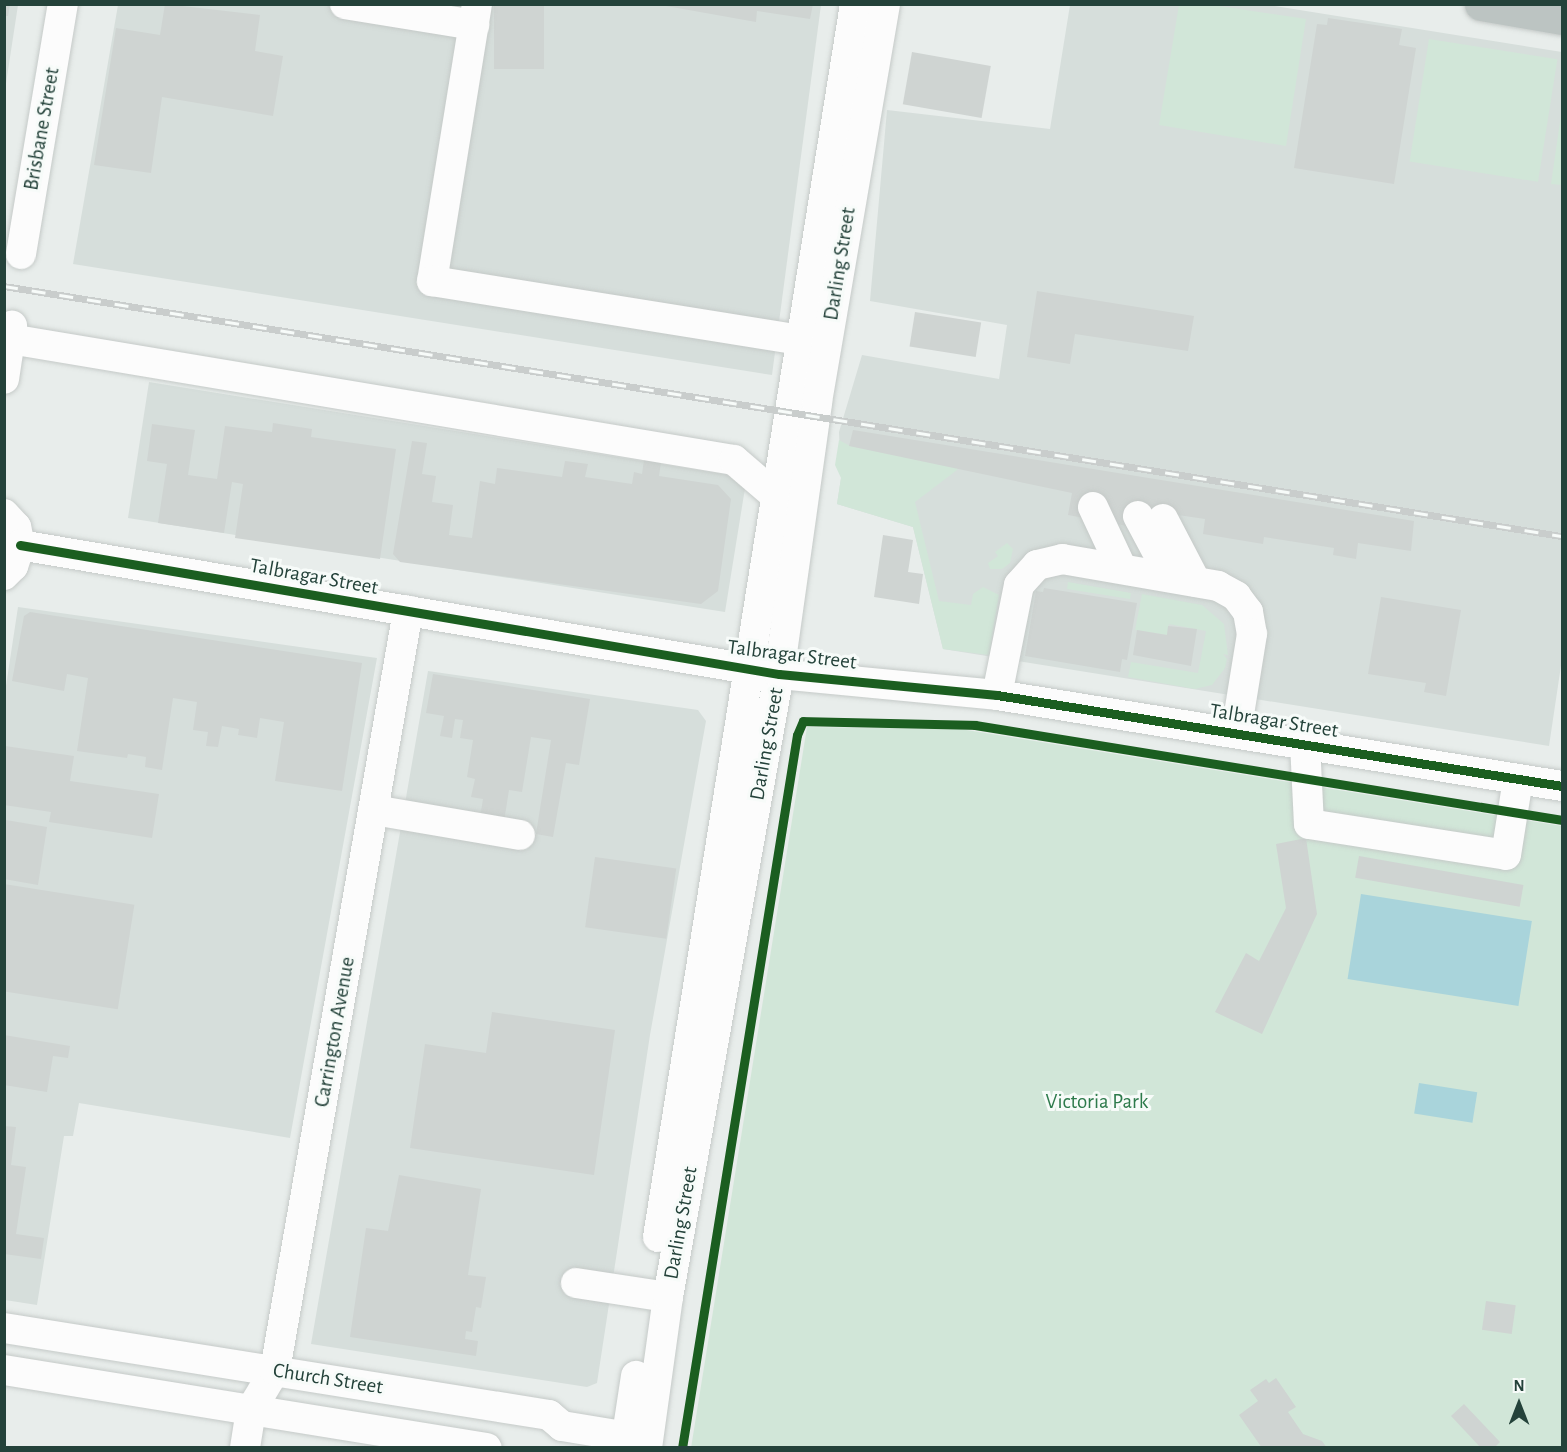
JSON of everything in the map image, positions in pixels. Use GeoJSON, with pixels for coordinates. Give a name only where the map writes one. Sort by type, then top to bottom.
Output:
{"type":"FeatureCollection","features":[{"type":"Feature","properties":{"kind":"highway"},"geometry":{"type":"LineString","coordinates":[[1481,4],[1563,18]]}},
{"type":"Feature","properties":{"kind":"street","name":"Brisbane Street"},"geometry":{"type":"LineString","coordinates":[[21,254],[63,4]]}},
{"type":"Feature","properties":{"kind":"street"},"geometry":{"type":"LineString","coordinates":[[345,4],[476,15],[432,280],[800,340]]}},
{"type":"Feature","properties":{"kind":"street","name":"Darling Street"},"geometry":{"type":"LineString","coordinates":[[636,1443],[749,668],[855,4]]}},
{"type":"Feature","properties":{"kind":"street","name":"Darling Street"},"geometry":{"type":"LineString","coordinates":[[658,1296],[779,674],[816,409],[885,4]]}},
{"type":"Feature","properties":{"kind":"street"},"geometry":{"type":"LineString","coordinates":[[4,379],[9,335],[734,460],[776,496]]}},
{"type":"Feature","properties":{"kind":"street"},"geometry":{"type":"LineString","coordinates":[[1159,576],[1128,513],[1159,576]]}},
{"type":"Feature","properties":{"kind":"street"},"geometry":{"type":"LineString","coordinates":[[4,514],[16,527],[20,545],[13,566],[4,575]]}},
{"type":"Feature","properties":{"kind":"street","name":"Talbragar Street"},"geometry":{"type":"LineString","coordinates":[[20,545],[779,674],[997,695],[1563,786]]}},
{"type":"Feature","properties":{"kind":"street"},"geometry":{"type":"LineString","coordinates":[[997,695],[1013,604],[1026,575],[1051,559],[1159,576],[1227,590],[1248,612],[1252,634],[1236,733]]}},
{"type":"Feature","properties":{"kind":"street","name":"Carrington Avenue"},"geometry":{"type":"LineString","coordinates":[[245,1448],[250,1410],[275,1370],[408,611]]}},
{"type":"Feature","properties":{"kind":"street"},"geometry":{"type":"LineString","coordinates":[[1305,743],[1309,824],[1506,855],[1518,778]]}},
{"type":"Feature","properties":{"kind":"street"},"geometry":{"type":"LineString","coordinates":[[374,810],[520,835]]}},
{"type":"Feature","properties":{"kind":"street"},"geometry":{"type":"LineString","coordinates":[[576,1282],[658,1296]]}},
{"type":"Feature","properties":{"kind":"street","name":"Church Street"},"geometry":{"type":"LineString","coordinates":[[4,1328],[549,1415],[562,1426],[636,1443]]}},
{"type":"Feature","properties":{"kind":"street","name":"Church Street"},"geometry":{"type":"LineString","coordinates":[[4,1370],[487,1448]]}},
{"type":"Feature","properties":{"kind":"shaded area"},"geometry":{"type":"Polygon","coordinates":[[[5,5],[18,5],[5,90],[5,5]]]}},
{"type":"Feature","properties":{"kind":"shaded area"},"geometry":{"type":"Polygon","coordinates":[[[118,5],[821,5],[772,375],[73,264],[118,5]]]}},
{"type":"Feature","properties":{"kind":"shaded area"},"geometry":{"type":"Polygon","coordinates":[[[1070,5],[1268,5],[1562,52],[1562,659],[1549,746],[943,649],[913,527],[837,504],[841,478],[839,432],[862,355],[999,379],[1007,325],[870,301],[887,110],[1050,129],[1070,5]]]}},
{"type":"Feature","properties":{"kind":"shaded area"},"geometry":{"type":"Polygon","coordinates":[[[149,382],[742,477],[746,482],[725,612],[128,518],[149,382]]]}},
{"type":"Feature","properties":{"kind":"shaded area"},"geometry":{"type":"Polygon","coordinates":[[[18,607],[377,658],[290,1138],[79,1103],[73,1136],[64,1136],[37,1305],[5,1300],[4,699],[18,607]]]}},
{"type":"Feature","properties":{"kind":"shaded area"},"geometry":{"type":"Polygon","coordinates":[[[428,671],[698,710],[706,721],[650,1035],[597,1383],[587,1387],[311,1344],[428,671]]]}},
{"type":"Feature","properties":{"kind":"green space"},"geometry":{"type":"Polygon","coordinates":[[[1179,5],[1213,5],[1306,19],[1286,146],[1159,125],[1179,5]]]}},
{"type":"Feature","properties":{"kind":"green space"},"geometry":{"type":"Polygon","coordinates":[[[1429,39],[1557,59],[1538,182],[1410,161],[1429,39]]]}},
{"type":"Feature","properties":{"kind":"green space"},"geometry":{"type":"Polygon","coordinates":[[[1562,108],[1562,185],[1551,184],[1562,108]]]}},
{"type":"Feature","properties":{"kind":"green space"},"geometry":{"type":"Polygon","coordinates":[[[839,440],[850,446],[958,465],[957,470],[915,502],[939,601],[971,605],[973,594],[983,587],[999,595],[989,655],[943,649],[913,527],[837,504],[841,478],[835,465],[839,440]]]}},
{"type":"Feature","properties":{"kind":"green space"},"geometry":{"type":"Polygon","coordinates":[[[1007,543],[1013,549],[1010,563],[1002,569],[990,569],[988,563],[998,556],[995,552],[1007,543]]]}},
{"type":"Feature","properties":{"kind":"green space"},"geometry":{"type":"Polygon","coordinates":[[[1068,582],[1131,593],[1130,599],[1067,589],[1068,582]]]}},
{"type":"Feature","properties":{"kind":"green space"},"geometry":{"type":"Polygon","coordinates":[[[1142,594],[1202,605],[1224,624],[1228,655],[1223,654],[1227,659],[1225,668],[1212,685],[1195,689],[1128,677],[1131,662],[1198,673],[1206,631],[1169,624],[1167,635],[1135,630],[1142,594]]]}},
{"type":"Feature","properties":{"kind":"green space","name":"Victoria Park"},"geometry":{"type":"Polygon","coordinates":[[[807,727],[960,729],[1562,826],[1562,1447],[691,1448],[807,727]]]}},
{"type":"Feature","properties":{"kind":"water"},"geometry":{"type":"Polygon","coordinates":[[[1361,894],[1532,921],[1518,1006],[1348,979],[1361,894]]]}},
{"type":"Feature","properties":{"kind":"water"},"geometry":{"type":"Polygon","coordinates":[[[1419,1083],[1477,1092],[1472,1123],[1414,1114],[1419,1083]]]}},
{"type":"Feature","properties":{"kind":"building"},"geometry":{"type":"Polygon","coordinates":[[[4,4],[10,4],[8,16],[4,16],[4,4]]]}},
{"type":"Feature","properties":{"kind":"building"},"geometry":{"type":"Polygon","coordinates":[[[165,4],[260,15],[255,51],[283,56],[273,116],[162,97],[151,173],[94,165],[116,28],[160,35],[165,4]]]}},
{"type":"Feature","properties":{"kind":"building"},"geometry":{"type":"Polygon","coordinates":[[[494,4],[544,4],[544,69],[494,69],[494,4]]]}},
{"type":"Feature","properties":{"kind":"building"},"geometry":{"type":"Polygon","coordinates":[[[655,4],[813,4],[810,19],[757,11],[756,22],[655,4]]]}},
{"type":"Feature","properties":{"kind":"building"},"geometry":{"type":"Polygon","coordinates":[[[1328,18],[1402,29],[1399,45],[1416,48],[1394,184],[1294,168],[1317,24],[1327,25],[1328,18]]]}},
{"type":"Feature","properties":{"kind":"building"},"geometry":{"type":"Polygon","coordinates":[[[912,52],[991,66],[982,118],[903,104],[912,52]]]}},
{"type":"Feature","properties":{"kind":"building"},"geometry":{"type":"Polygon","coordinates":[[[1037,291],[1194,316],[1188,351],[1075,334],[1070,364],[1027,357],[1037,291]]]}},
{"type":"Feature","properties":{"kind":"building"},"geometry":{"type":"Polygon","coordinates":[[[915,312],[981,322],[976,357],[910,347],[915,312]]]}},
{"type":"Feature","properties":{"kind":"building"},"geometry":{"type":"Polygon","coordinates":[[[273,423],[312,429],[311,437],[396,449],[380,559],[235,538],[243,484],[232,482],[224,533],[158,523],[167,464],[147,461],[152,424],[195,430],[188,475],[217,479],[225,426],[272,432],[273,423]]]}},
{"type":"Feature","properties":{"kind":"building"},"geometry":{"type":"Polygon","coordinates":[[[853,430],[1414,521],[1411,551],[1358,543],[1356,559],[1333,555],[1334,548],[1264,537],[1263,544],[1203,534],[1205,519],[1178,515],[1175,535],[1068,515],[1072,493],[849,446],[853,430]]]}},
{"type":"Feature","properties":{"kind":"building"},"geometry":{"type":"Polygon","coordinates":[[[412,441],[427,443],[422,474],[436,476],[432,502],[453,505],[449,535],[472,538],[480,481],[495,484],[497,468],[562,477],[565,461],[588,464],[585,477],[632,484],[634,472],[642,474],[645,452],[662,455],[659,476],[718,485],[731,499],[718,591],[701,604],[400,562],[393,554],[412,441]]]}},
{"type":"Feature","properties":{"kind":"building"},"geometry":{"type":"Polygon","coordinates":[[[883,535],[913,540],[908,572],[923,574],[919,604],[874,597],[883,535]]]}},
{"type":"Feature","properties":{"kind":"building"},"geometry":{"type":"Polygon","coordinates":[[[1044,588],[1137,603],[1127,660],[1122,659],[1120,672],[1025,656],[1036,591],[1043,592],[1044,588]]]}},
{"type":"Feature","properties":{"kind":"building"},"geometry":{"type":"Polygon","coordinates":[[[1381,597],[1461,610],[1446,696],[1424,692],[1426,683],[1368,674],[1381,597]]]}},
{"type":"Feature","properties":{"kind":"building"},"geometry":{"type":"Polygon","coordinates":[[[30,612],[362,663],[342,791],[275,781],[284,722],[260,718],[257,738],[238,735],[239,729],[222,726],[218,747],[206,746],[208,732],[193,730],[197,702],[173,698],[162,770],[145,767],[146,757],[128,754],[127,758],[77,751],[88,678],[67,674],[64,691],[12,681],[24,616],[30,612]]]}},
{"type":"Feature","properties":{"kind":"building"},"geometry":{"type":"Polygon","coordinates":[[[1168,626],[1197,629],[1191,666],[1133,655],[1137,630],[1167,635],[1168,626]]]}},
{"type":"Feature","properties":{"kind":"building"},"geometry":{"type":"Polygon","coordinates":[[[433,674],[590,699],[579,765],[566,763],[553,837],[536,834],[551,740],[531,737],[522,792],[509,790],[503,828],[479,824],[483,799],[471,797],[475,779],[467,777],[473,740],[460,738],[463,720],[455,719],[452,738],[440,736],[444,716],[426,713],[433,674]]]}},
{"type":"Feature","properties":{"kind":"building"},"geometry":{"type":"Polygon","coordinates":[[[5,746],[74,756],[70,781],[159,794],[152,838],[49,822],[51,812],[4,805],[5,746]]]}},
{"type":"Feature","properties":{"kind":"building"},"geometry":{"type":"Polygon","coordinates":[[[6,820],[47,827],[38,885],[4,879],[6,820]]]}},
{"type":"Feature","properties":{"kind":"building"},"geometry":{"type":"Polygon","coordinates":[[[1306,838],[1317,914],[1262,1034],[1215,1012],[1246,953],[1259,961],[1286,908],[1276,844],[1306,838]]]}},
{"type":"Feature","properties":{"kind":"building"},"geometry":{"type":"Polygon","coordinates":[[[1359,856],[1523,885],[1520,907],[1355,878],[1359,856]]]}},
{"type":"Feature","properties":{"kind":"building"},"geometry":{"type":"Polygon","coordinates":[[[595,857],[676,868],[666,939],[585,927],[595,857]]]}},
{"type":"Feature","properties":{"kind":"building"},"geometry":{"type":"Polygon","coordinates":[[[4,884],[134,905],[118,1009],[4,991],[4,884]]]}},
{"type":"Feature","properties":{"kind":"building"},"geometry":{"type":"Polygon","coordinates":[[[492,1012],[615,1030],[594,1175],[410,1148],[425,1044],[486,1053],[492,1012]]]}},
{"type":"Feature","properties":{"kind":"building"},"geometry":{"type":"Polygon","coordinates":[[[4,1035],[70,1046],[68,1058],[53,1056],[47,1092],[4,1085],[4,1035]]]}},
{"type":"Feature","properties":{"kind":"building"},"geometry":{"type":"Polygon","coordinates":[[[4,1126],[16,1127],[11,1165],[26,1167],[16,1234],[44,1238],[41,1259],[4,1254],[4,1126]]]}},
{"type":"Feature","properties":{"kind":"building"},"geometry":{"type":"Polygon","coordinates":[[[399,1175],[481,1189],[468,1275],[486,1277],[481,1308],[476,1307],[472,1332],[466,1331],[465,1339],[478,1341],[476,1356],[350,1337],[366,1228],[388,1231],[399,1175]]]}},
{"type":"Feature","properties":{"kind":"building"},"geometry":{"type":"Polygon","coordinates":[[[1486,1301],[1516,1305],[1512,1334],[1482,1330],[1486,1301]]]}},
{"type":"Feature","properties":{"kind":"building"},"geometry":{"type":"Polygon","coordinates":[[[1276,1378],[1296,1407],[1288,1412],[1303,1434],[1322,1441],[1327,1448],[1262,1448],[1239,1415],[1258,1401],[1250,1390],[1266,1379],[1269,1383],[1276,1378]]]}},
{"type":"Feature","properties":{"kind":"building"},"geometry":{"type":"Polygon","coordinates":[[[1464,1404],[1500,1442],[1494,1448],[1481,1448],[1451,1416],[1464,1404]]]}},
{"type":"Feature","properties":{"kind":"railway"},"geometry":{"type":"LineString","coordinates":[[4,286],[1562,536]]}},
{"type":"Feature","properties":{"kind":"cycle path"},"geometry":{"type":"LineString","coordinates":[[20,545],[779,674],[997,695],[1562,786]]}},
{"type":"Feature","properties":{"kind":"cycle path"},"geometry":{"type":"LineString","coordinates":[[682,1448],[797,735],[803,721],[975,725],[1562,820]]}}]}
